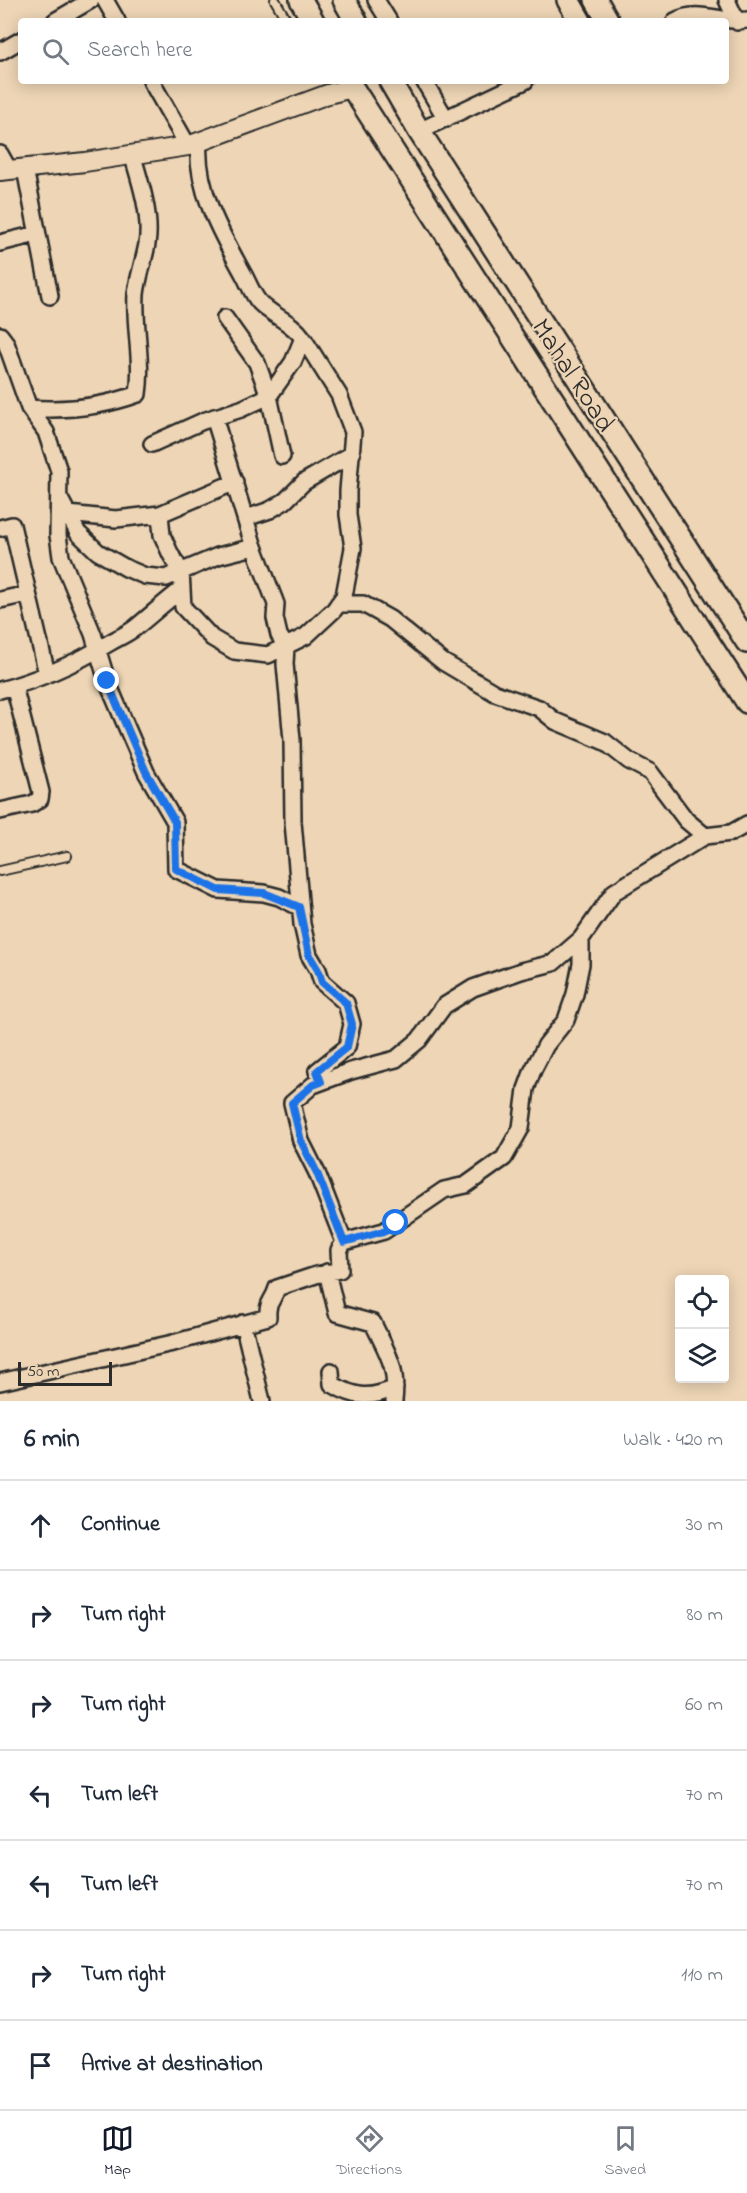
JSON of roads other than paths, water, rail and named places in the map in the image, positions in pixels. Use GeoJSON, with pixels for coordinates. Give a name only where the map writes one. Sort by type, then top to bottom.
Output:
{"type":"FeatureCollection","features":[{"type":"Feature","properties":{"kind":"main road"},"geometry":{"type":"LineString","coordinates":[[301,0],[311,18]]}},
{"type":"Feature","properties":{"kind":"main road"},"geometry":{"type":"LineString","coordinates":[[344,0],[354,18]]}},
{"type":"Feature","properties":{"kind":"main road"},"geometry":{"type":"LineString","coordinates":[[568,0],[578,18]]}},
{"type":"Feature","properties":{"kind":"main road"},"geometry":{"type":"LineString","coordinates":[[596,0],[606,18]]}},
{"type":"Feature","properties":{"kind":"main road","name":"Mahal Road"},"geometry":{"type":"LineString","coordinates":[[392,84],[419,131],[747,642]]}},
{"type":"Feature","properties":{"kind":"main road","name":"Mahal Road"},"geometry":{"type":"LineString","coordinates":[[350,85],[747,702]]}},
{"type":"Feature","properties":{"kind":"street"},"geometry":{"type":"LineString","coordinates":[[60,18],[91,0]]}},
{"type":"Feature","properties":{"kind":"street"},"geometry":{"type":"LineString","coordinates":[[105,0],[115,18]]}},
{"type":"Feature","properties":{"kind":"street"},"geometry":{"type":"LineString","coordinates":[[376,0],[386,18]]}},
{"type":"Feature","properties":{"kind":"street"},"geometry":{"type":"LineString","coordinates":[[727,0],[742,21]]}},
{"type":"Feature","properties":{"kind":"street"},"geometry":{"type":"LineString","coordinates":[[688,18],[700,15],[721,18]]}},
{"type":"Feature","properties":{"kind":"street"},"geometry":{"type":"LineString","coordinates":[[0,52],[18,42]]}},
{"type":"Feature","properties":{"kind":"street"},"geometry":{"type":"LineString","coordinates":[[153,84],[193,144],[211,210],[259,302],[298,330],[339,395],[353,432],[348,491],[348,515],[353,548],[344,596],[306,636],[286,647],[268,655],[234,651],[212,638],[192,619],[183,606],[182,571],[171,555],[162,535],[160,514]]}},
{"type":"Feature","properties":{"kind":"street"},"geometry":{"type":"LineString","coordinates":[[426,84],[446,119]]}},
{"type":"Feature","properties":{"kind":"street"},"geometry":{"type":"LineString","coordinates":[[419,131],[519,84]]}},
{"type":"Feature","properties":{"kind":"street"},"geometry":{"type":"LineString","coordinates":[[11,170],[193,144],[326,91],[350,85]]}},
{"type":"Feature","properties":{"kind":"street"},"geometry":{"type":"LineString","coordinates":[[0,154],[11,170],[37,234],[50,296]]}},
{"type":"Feature","properties":{"kind":"street"},"geometry":{"type":"LineString","coordinates":[[29,408],[51,410],[92,407],[138,394],[141,375],[136,295],[140,267],[148,242],[146,208],[132,154]]}},
{"type":"Feature","properties":{"kind":"street"},"geometry":{"type":"LineString","coordinates":[[0,243],[37,234]]}},
{"type":"Feature","properties":{"kind":"street"},"geometry":{"type":"LineString","coordinates":[[225,318],[257,363],[269,396],[282,456]]}},
{"type":"Feature","properties":{"kind":"street"},"geometry":{"type":"LineString","coordinates":[[0,335],[6,343],[29,408],[46,432],[59,471],[58,535],[61,557],[93,634],[107,681],[146,772],[175,822],[176,869],[218,890],[264,893],[299,907]]}},
{"type":"Feature","properties":{"kind":"street"},"geometry":{"type":"LineString","coordinates":[[152,444],[269,396],[293,362],[303,338]]}},
{"type":"Feature","properties":{"kind":"street"},"geometry":{"type":"LineString","coordinates":[[214,417],[255,547],[276,604],[275,618],[279,635],[286,647],[285,664],[299,907],[309,955],[322,982],[346,1003],[352,1024],[347,1047],[317,1071],[321,1082]]}},
{"type":"Feature","properties":{"kind":"street"},"geometry":{"type":"LineString","coordinates":[[246,518],[277,506],[303,482],[352,454]]}},
{"type":"Feature","properties":{"kind":"street"},"geometry":{"type":"LineString","coordinates":[[68,514],[116,519],[160,514],[235,482]]}},
{"type":"Feature","properties":{"kind":"street"},"geometry":{"type":"LineString","coordinates":[[59,497],[78,533],[91,546],[126,568],[145,576],[166,578],[219,556],[255,547]]}},
{"type":"Feature","properties":{"kind":"street"},"geometry":{"type":"LineString","coordinates":[[0,528],[12,525],[47,674]]}},
{"type":"Feature","properties":{"kind":"street"},"geometry":{"type":"LineString","coordinates":[[0,811],[32,804],[40,800],[41,792],[7,688],[47,674],[98,651],[134,629],[181,590]]}},
{"type":"Feature","properties":{"kind":"street"},"geometry":{"type":"LineString","coordinates":[[0,600],[28,594]]}},
{"type":"Feature","properties":{"kind":"street"},"geometry":{"type":"LineString","coordinates":[[338,604],[363,604],[390,619],[443,662],[485,687],[539,708],[555,721],[605,742],[650,772],[686,820],[705,836]]}},
{"type":"Feature","properties":{"kind":"street"},"geometry":{"type":"LineString","coordinates":[[344,1242],[317,1173],[301,1141],[292,1103],[313,1085],[396,1059],[419,1040],[444,1006],[472,988],[553,963],[581,939],[614,892],[705,836],[731,833],[747,824]]}},
{"type":"Feature","properties":{"kind":"street"},"geometry":{"type":"LineString","coordinates":[[0,1382],[173,1342],[268,1317],[267,1306],[277,1288],[340,1270],[339,1250],[344,1242],[384,1231],[444,1190],[466,1185],[504,1158],[521,1128],[526,1089],[533,1070],[546,1045],[566,1020],[572,1003],[581,964],[581,939]]}},
{"type":"Feature","properties":{"kind":"street"},"geometry":{"type":"LineString","coordinates":[[327,1272],[337,1313],[373,1323],[392,1362],[394,1394],[366,1397],[345,1392],[332,1384],[331,1371]]}},
{"type":"Feature","properties":{"kind":"street"},"geometry":{"type":"LineString","coordinates":[[243,1323],[262,1401]]}},
{"type":"Feature","properties":{"kind":"lane"},"geometry":{"type":"LineString","coordinates":[[275,0],[285,18]]}},
{"type":"Feature","properties":{"kind":"lane"},"geometry":{"type":"LineString","coordinates":[[0,871],[67,856]]}}]}
